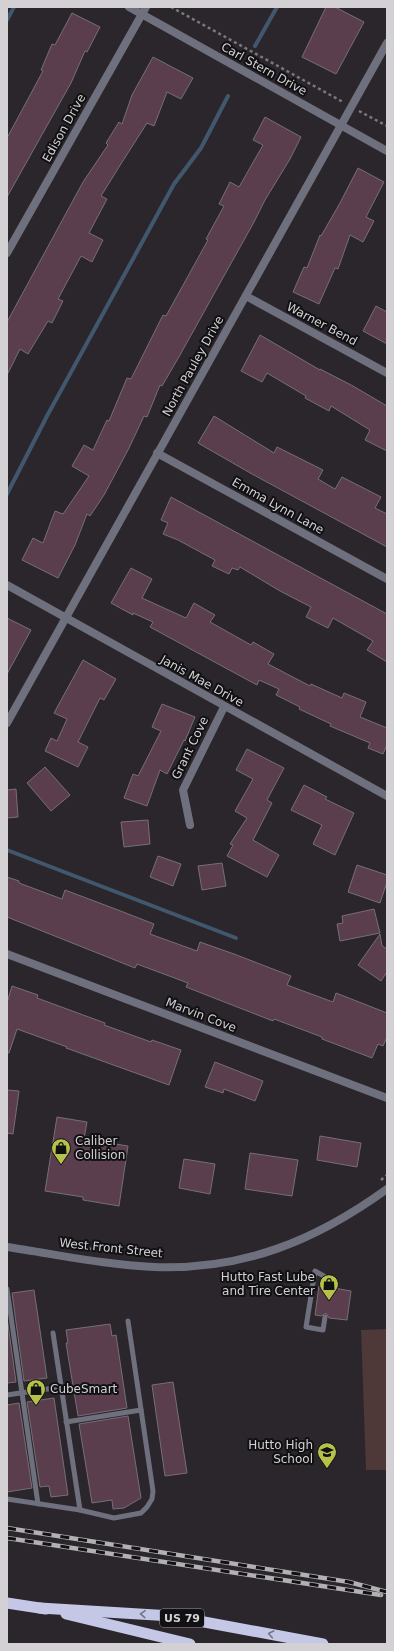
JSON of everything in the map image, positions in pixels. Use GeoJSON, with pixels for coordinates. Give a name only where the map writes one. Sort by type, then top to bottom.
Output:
{"type":"FeatureCollection","features":[{"type":"Feature","properties":{"kind":"highway","name":"US 79"},"geometry":{"type":"LineString","coordinates":[[7,1603],[40,1608],[172,1616],[323,1644]]}},
{"type":"Feature","properties":{"kind":"highway","name":"US 79"},"geometry":{"type":"LineString","coordinates":[[40,1608],[166,1642],[190,1644]]}},
{"type":"Feature","properties":{"kind":"street","name":"Carl Stern Drive"},"geometry":{"type":"LineString","coordinates":[[129,7],[144,11],[387,151]]}},
{"type":"Feature","properties":{"kind":"street","name":"Edison Drive"},"geometry":{"type":"LineString","coordinates":[[7,253],[144,11]]}},
{"type":"Feature","properties":{"kind":"street","name":"North Pauley Drive"},"geometry":{"type":"LineString","coordinates":[[7,723],[157,453],[342,126],[387,43]]}},
{"type":"Feature","properties":{"kind":"street","name":"Warner Bend"},"geometry":{"type":"LineString","coordinates":[[246,296],[387,373]]}},
{"type":"Feature","properties":{"kind":"street","name":"Emma Lynn Lane"},"geometry":{"type":"LineString","coordinates":[[157,453],[387,579]]}},
{"type":"Feature","properties":{"kind":"street","name":"Janis Mae Drive"},"geometry":{"type":"LineString","coordinates":[[7,585],[224,707],[387,796]]}},
{"type":"Feature","properties":{"kind":"street","name":"Grant Cove"},"geometry":{"type":"LineString","coordinates":[[190,825],[183,790],[224,707]]}},
{"type":"Feature","properties":{"kind":"street","name":"Marvin Cove"},"geometry":{"type":"LineString","coordinates":[[7,954],[387,1098]]}},
{"type":"Feature","properties":{"kind":"street","name":"West Front Street"},"geometry":{"type":"LineString","coordinates":[[7,1247],[121,1264],[154,1267],[211,1265],[256,1255],[303,1239],[350,1215],[387,1188]]}},
{"type":"Feature","properties":{"kind":"lane"},"geometry":{"type":"LineString","coordinates":[[325,1317],[323,1330],[306,1328],[315,1271],[331,1280],[330,1288]]}},
{"type":"Feature","properties":{"kind":"lane"},"geometry":{"type":"LineString","coordinates":[[7,1289],[38,1504]]}},
{"type":"Feature","properties":{"kind":"lane"},"geometry":{"type":"LineString","coordinates":[[7,1499],[80,1510],[114,1518],[141,1513],[147,1508],[152,1499],[153,1491],[128,1321]]}},
{"type":"Feature","properties":{"kind":"lane"},"geometry":{"type":"LineString","coordinates":[[53,1333],[80,1510]]}},
{"type":"Feature","properties":{"kind":"lane"},"geometry":{"type":"LineString","coordinates":[[7,1395],[61,1387]]}},
{"type":"Feature","properties":{"kind":"lane"},"geometry":{"type":"LineString","coordinates":[[66,1422],[142,1410]]}},
{"type":"Feature","properties":{"kind":"path"},"geometry":{"type":"LineString","coordinates":[[172,7],[387,126]]}},
{"type":"Feature","properties":{"kind":"path"},"geometry":{"type":"LineString","coordinates":[[375,1185],[387,1175]]}},
{"type":"Feature","properties":{"kind":"path"},"geometry":{"type":"LineString","coordinates":[[73,1246],[95,1249]]}},
{"type":"Feature","properties":{"kind":"shaded area"},"geometry":{"type":"Polygon","coordinates":[[[387,1329],[387,1470],[366,1470],[361,1330],[387,1329]]]}},
{"type":"Feature","properties":{"kind":"building"},"geometry":{"type":"Polygon","coordinates":[[[326,7],[335,7],[364,22],[336,74],[302,57],[326,7]]]}},
{"type":"Feature","properties":{"kind":"building"},"geometry":{"type":"Polygon","coordinates":[[[72,13],[100,27],[87,52],[85,51],[71,83],[7,197],[7,138],[43,71],[41,70],[52,44],[55,45],[72,13]]]}},
{"type":"Feature","properties":{"kind":"building"},"geometry":{"type":"Polygon","coordinates":[[[153,57],[193,78],[181,99],[167,92],[154,126],[147,123],[119,167],[101,196],[107,199],[89,233],[103,240],[92,262],[81,256],[58,299],[63,301],[52,323],[48,321],[28,354],[20,349],[7,375],[7,322],[83,182],[108,145],[106,143],[119,122],[122,124],[132,95],[153,57]]]}},
{"type":"Feature","properties":{"kind":"building"},"geometry":{"type":"Polygon","coordinates":[[[265,117],[301,137],[180,355],[162,386],[160,385],[147,417],[144,416],[104,495],[90,516],[87,514],[75,545],[58,578],[22,560],[33,538],[43,543],[55,511],[63,514],[89,476],[72,466],[84,445],[93,450],[107,420],[109,421],[127,378],[131,379],[163,315],[166,316],[208,240],[206,239],[224,206],[219,204],[230,182],[239,187],[263,145],[253,140],[265,117]]]}},
{"type":"Feature","properties":{"kind":"building"},"geometry":{"type":"Polygon","coordinates":[[[358,168],[384,182],[366,217],[374,221],[363,242],[350,235],[338,269],[335,268],[319,304],[293,292],[304,267],[307,268],[320,235],[321,236],[340,203],[358,168]]]}},
{"type":"Feature","properties":{"kind":"building"},"geometry":{"type":"Polygon","coordinates":[[[376,306],[387,312],[387,344],[363,331],[376,306]]]}},
{"type":"Feature","properties":{"kind":"building"},"geometry":{"type":"Polygon","coordinates":[[[260,335],[320,370],[353,386],[387,406],[387,451],[365,440],[370,430],[331,406],[329,411],[305,398],[306,396],[267,373],[262,382],[241,371],[260,335]]]}},
{"type":"Feature","properties":{"kind":"building"},"geometry":{"type":"Polygon","coordinates":[[[214,416],[274,453],[277,447],[323,470],[318,479],[335,489],[342,477],[381,497],[375,508],[387,514],[387,547],[198,443],[214,416]]]}},
{"type":"Feature","properties":{"kind":"building"},"geometry":{"type":"Polygon","coordinates":[[[171,497],[387,614],[387,662],[367,650],[373,641],[333,618],[328,628],[306,617],[311,607],[280,591],[240,567],[238,570],[232,568],[229,574],[212,566],[215,560],[178,540],[163,534],[168,523],[161,520],[171,497]]]}},
{"type":"Feature","properties":{"kind":"building"},"geometry":{"type":"Polygon","coordinates":[[[131,568],[152,579],[142,598],[186,618],[194,603],[215,615],[210,622],[251,645],[253,642],[274,654],[268,664],[310,686],[311,684],[342,698],[344,693],[366,702],[360,717],[387,728],[387,745],[383,754],[368,748],[370,743],[330,726],[331,724],[299,709],[300,707],[276,695],[279,689],[259,680],[257,685],[150,627],[153,622],[133,613],[133,615],[111,603],[131,568]]]}},
{"type":"Feature","properties":{"kind":"building"},"geometry":{"type":"Polygon","coordinates":[[[7,618],[31,630],[7,674],[7,618]]]}},
{"type":"Feature","properties":{"kind":"building"},"geometry":{"type":"Polygon","coordinates":[[[83,660],[116,679],[104,700],[100,698],[78,742],[88,747],[78,767],[45,751],[51,738],[57,741],[67,719],[54,713],[83,660]]]}},
{"type":"Feature","properties":{"kind":"building"},"geometry":{"type":"Polygon","coordinates":[[[162,704],[195,717],[185,741],[184,740],[167,774],[160,770],[147,806],[124,798],[133,774],[138,776],[161,731],[152,727],[162,704]]]}},
{"type":"Feature","properties":{"kind":"building"},"geometry":{"type":"Polygon","coordinates":[[[247,749],[284,768],[267,800],[272,803],[253,840],[279,855],[267,877],[227,856],[233,845],[230,844],[247,818],[235,811],[253,779],[236,770],[247,749]]]}},
{"type":"Feature","properties":{"kind":"building"},"geometry":{"type":"Polygon","coordinates":[[[45,767],[70,795],[51,811],[27,783],[45,767]]]}},
{"type":"Feature","properties":{"kind":"building"},"geometry":{"type":"Polygon","coordinates":[[[304,785],[327,797],[325,799],[354,813],[335,855],[313,844],[322,825],[291,810],[304,785]]]}},
{"type":"Feature","properties":{"kind":"building"},"geometry":{"type":"Polygon","coordinates":[[[16,789],[18,817],[7,818],[7,790],[16,789]]]}},
{"type":"Feature","properties":{"kind":"building"},"geometry":{"type":"Polygon","coordinates":[[[148,820],[150,844],[124,847],[121,822],[148,820]]]}},
{"type":"Feature","properties":{"kind":"building"},"geometry":{"type":"Polygon","coordinates":[[[158,856],[181,864],[173,886],[150,877],[158,856]]]}},
{"type":"Feature","properties":{"kind":"building"},"geometry":{"type":"Polygon","coordinates":[[[222,863],[226,886],[202,890],[198,866],[222,863]]]}},
{"type":"Feature","properties":{"kind":"building"},"geometry":{"type":"Polygon","coordinates":[[[357,865],[387,875],[387,882],[380,903],[348,892],[357,865]]]}},
{"type":"Feature","properties":{"kind":"building"},"geometry":{"type":"Polygon","coordinates":[[[7,877],[62,899],[65,890],[154,924],[150,934],[197,951],[200,942],[234,954],[291,976],[287,985],[333,1002],[336,993],[387,1013],[387,1037],[383,1046],[378,1044],[372,1058],[322,1039],[322,1037],[274,1019],[273,1021],[186,987],[188,983],[137,964],[135,968],[7,917],[7,877]]]}},
{"type":"Feature","properties":{"kind":"building"},"geometry":{"type":"Polygon","coordinates":[[[374,909],[380,933],[340,941],[337,924],[343,923],[342,916],[374,909]]]}},
{"type":"Feature","properties":{"kind":"building"},"geometry":{"type":"Polygon","coordinates":[[[380,934],[382,946],[387,949],[387,972],[381,981],[358,965],[380,934]]]}},
{"type":"Feature","properties":{"kind":"building"},"geometry":{"type":"Polygon","coordinates":[[[12,986],[38,995],[37,998],[105,1023],[104,1025],[151,1042],[152,1040],[181,1050],[169,1085],[17,1029],[9,1053],[7,1053],[7,1003],[12,986]]]}},
{"type":"Feature","properties":{"kind":"building"},"geometry":{"type":"Polygon","coordinates":[[[215,1062],[263,1081],[255,1101],[224,1089],[223,1093],[205,1087],[215,1062]]]}},
{"type":"Feature","properties":{"kind":"building"},"geometry":{"type":"Polygon","coordinates":[[[7,1090],[19,1091],[13,1134],[7,1133],[7,1090]]]}},
{"type":"Feature","properties":{"kind":"building"},"geometry":{"type":"Polygon","coordinates":[[[57,1117],[87,1122],[84,1139],[128,1146],[119,1206],[83,1200],[83,1197],[45,1191],[57,1117]]]}},
{"type":"Feature","properties":{"kind":"building"},"geometry":{"type":"Polygon","coordinates":[[[320,1136],[361,1143],[357,1167],[317,1160],[320,1136]]]}},
{"type":"Feature","properties":{"kind":"building"},"geometry":{"type":"Polygon","coordinates":[[[250,1153],[298,1160],[292,1196],[245,1189],[250,1153]]]}},
{"type":"Feature","properties":{"kind":"building"},"geometry":{"type":"Polygon","coordinates":[[[184,1159],[215,1164],[210,1194],[179,1188],[184,1159]]]}},
{"type":"Feature","properties":{"kind":"building"},"geometry":{"type":"Polygon","coordinates":[[[319,1286],[326,1287],[329,1292],[334,1288],[351,1291],[347,1320],[329,1318],[326,1313],[321,1316],[315,1315],[319,1286]]]}},
{"type":"Feature","properties":{"kind":"building"},"geometry":{"type":"Polygon","coordinates":[[[34,1290],[47,1378],[24,1381],[12,1293],[34,1290]]]}},
{"type":"Feature","properties":{"kind":"building"},"geometry":{"type":"Polygon","coordinates":[[[7,1317],[16,1382],[7,1383],[7,1317]]]}},
{"type":"Feature","properties":{"kind":"building"},"geometry":{"type":"Polygon","coordinates":[[[110,1324],[112,1336],[116,1335],[127,1408],[78,1416],[66,1343],[68,1343],[66,1330],[110,1324]]]}},
{"type":"Feature","properties":{"kind":"building"},"geometry":{"type":"Polygon","coordinates":[[[173,1382],[187,1473],[165,1476],[152,1385],[173,1382]]]}},
{"type":"Feature","properties":{"kind":"building"},"geometry":{"type":"Polygon","coordinates":[[[54,1398],[68,1495],[51,1497],[49,1486],[40,1487],[27,1402],[54,1398]]]}},
{"type":"Feature","properties":{"kind":"building"},"geometry":{"type":"Polygon","coordinates":[[[19,1403],[32,1488],[7,1492],[7,1405],[19,1403]]]}},
{"type":"Feature","properties":{"kind":"building"},"geometry":{"type":"Polygon","coordinates":[[[128,1416],[141,1498],[124,1508],[113,1509],[112,1500],[92,1503],[79,1424],[128,1416]]]}},
{"type":"Feature","properties":{"kind":"waterway"},"geometry":{"type":"LineString","coordinates":[[7,20],[14,7]]}},
{"type":"Feature","properties":{"kind":"waterway"},"geometry":{"type":"LineString","coordinates":[[255,46],[277,7]]}},
{"type":"Feature","properties":{"kind":"waterway"},"geometry":{"type":"LineString","coordinates":[[7,494],[47,416],[174,184],[201,148],[228,96]]}},
{"type":"Feature","properties":{"kind":"waterway"},"geometry":{"type":"LineString","coordinates":[[7,850],[236,938]]}},
{"type":"Feature","properties":{"kind":"railway"},"geometry":{"type":"LineString","coordinates":[[7,1528],[349,1582],[387,1592]]}},
{"type":"Feature","properties":{"kind":"railway"},"geometry":{"type":"LineString","coordinates":[[7,1538],[381,1595]]}},
{"type":"Feature","properties":{"kind":"place","name":"Caliber Collision"},"geometry":{"type":"Point","coordinates":[61,1165]}},
{"type":"Feature","properties":{"kind":"place","name":"Hutto Fast Lube and Tire Center"},"geometry":{"type":"Point","coordinates":[329,1301]}},
{"type":"Feature","properties":{"kind":"place","name":"CubeSmart"},"geometry":{"type":"Point","coordinates":[36,1406]}},
{"type":"Feature","properties":{"kind":"place","name":"Hutto High School"},"geometry":{"type":"Point","coordinates":[327,1469]}}]}
